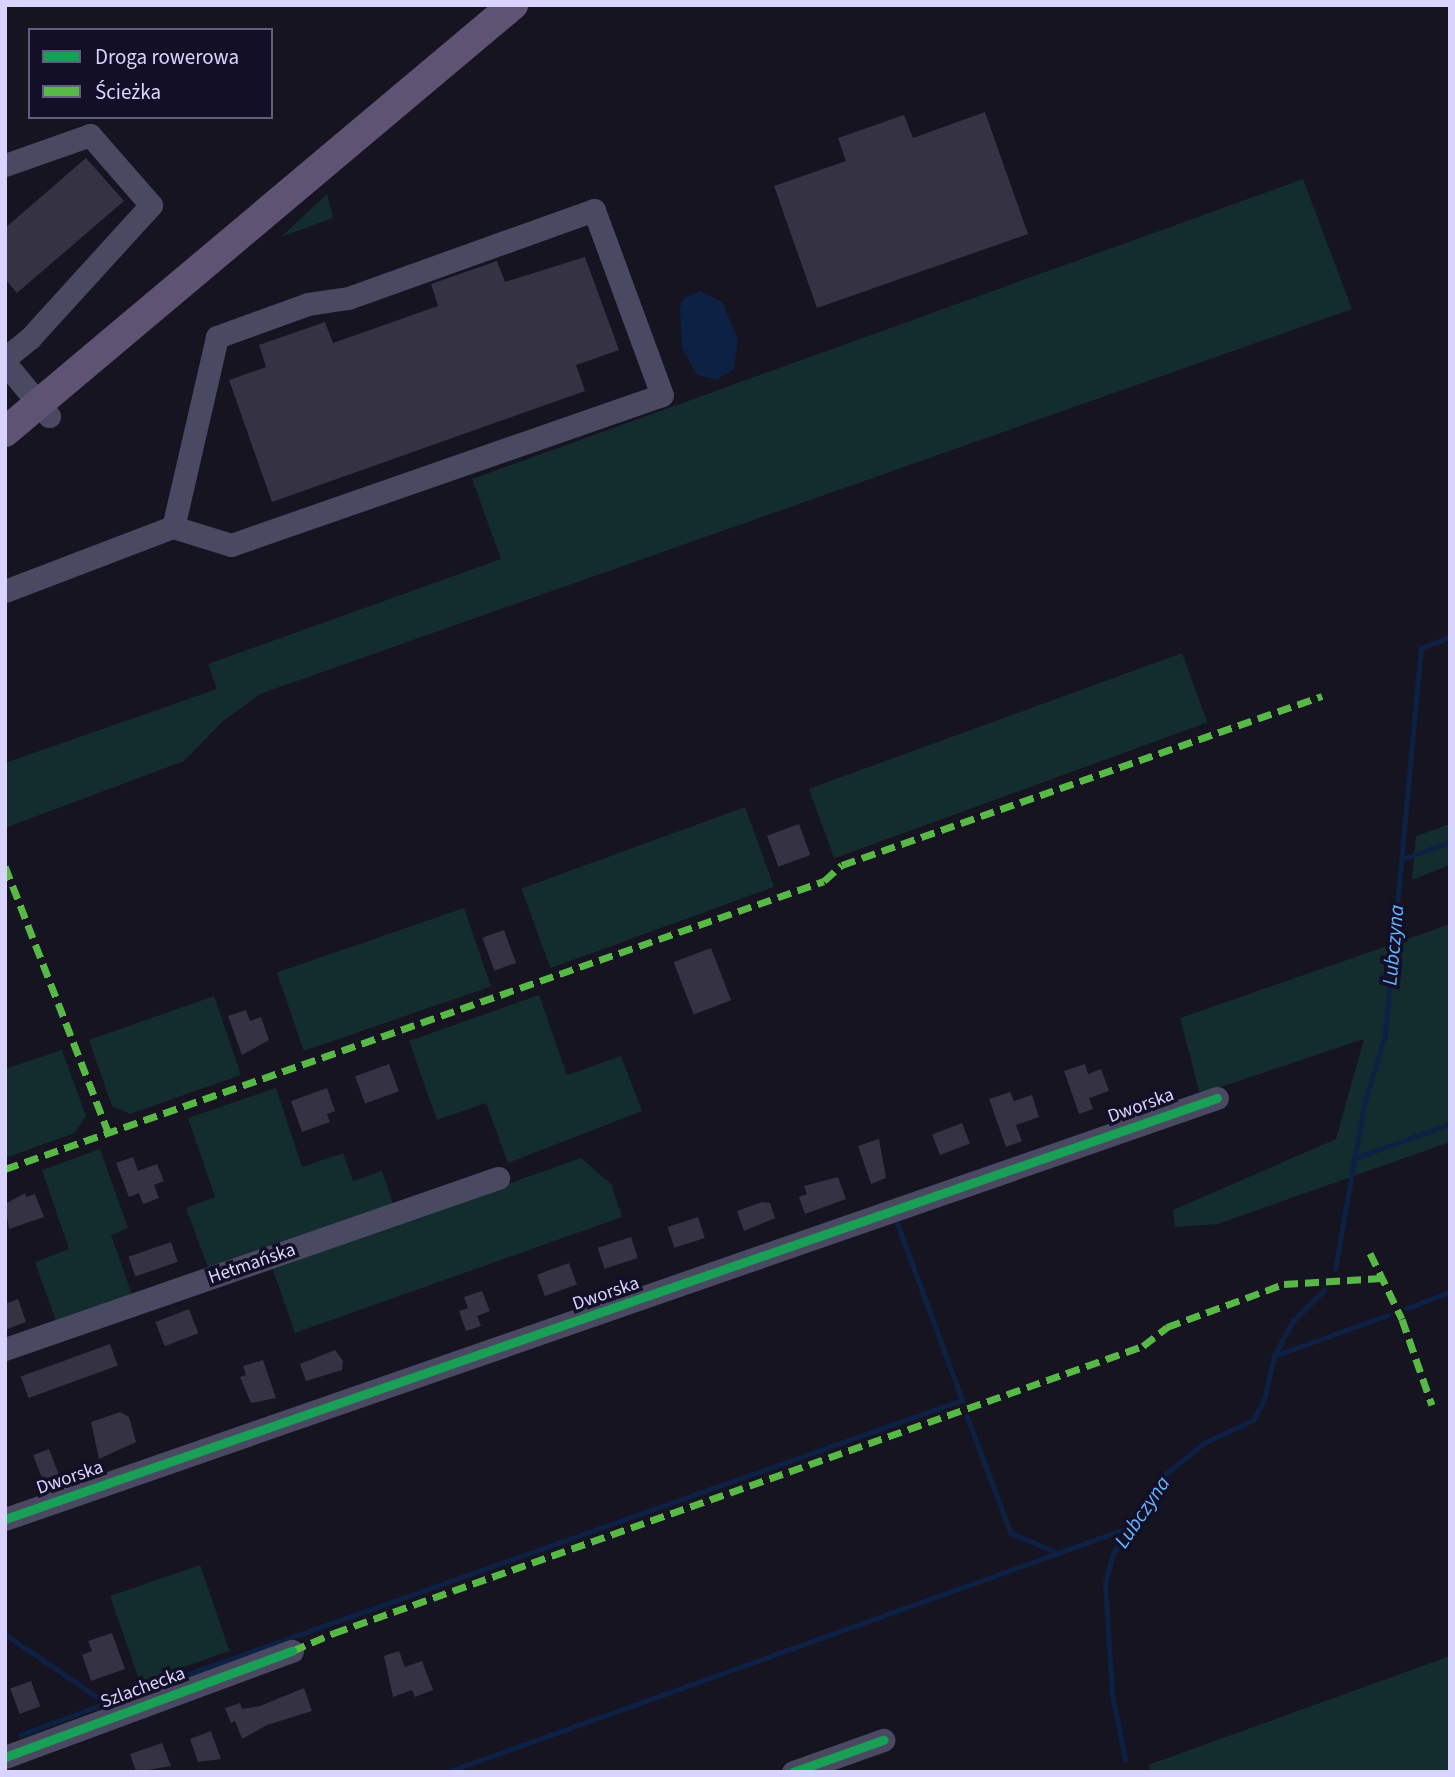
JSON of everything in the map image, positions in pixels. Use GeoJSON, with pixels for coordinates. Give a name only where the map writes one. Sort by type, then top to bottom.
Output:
{"type":"FeatureCollection","features":[{"type":"Feature","properties":{"kind":"main road"},"geometry":{"type":"LineString","coordinates":[[5,432],[29,397],[262,221],[513,5]]}},
{"type":"Feature","properties":{"kind":"main road"},"geometry":{"type":"LineString","coordinates":[[5,453],[29,397]]}},
{"type":"Feature","properties":{"kind":"street"},"geometry":{"type":"LineString","coordinates":[[5,165],[90,135],[151,205],[30,338],[5,360],[29,397]]}},
{"type":"Feature","properties":{"kind":"street"},"geometry":{"type":"LineString","coordinates":[[5,591],[173,527],[231,545],[662,395],[594,210],[348,298],[309,304],[217,337],[173,527]]}},
{"type":"Feature","properties":{"kind":"street","name":"Dworska"},"geometry":{"type":"LineString","coordinates":[[5,1519],[1217,1098]]}},
{"type":"Feature","properties":{"kind":"street","name":"Hetmańska"},"geometry":{"type":"LineString","coordinates":[[5,1349],[498,1178]]}},
{"type":"Feature","properties":{"kind":"street","name":"Szlachecka"},"geometry":{"type":"LineString","coordinates":[[5,1757],[292,1651]]}},
{"type":"Feature","properties":{"kind":"street"},"geometry":{"type":"LineString","coordinates":[[793,1772],[883,1740]]}},
{"type":"Feature","properties":{"kind":"green space"},"geometry":{"type":"Polygon","coordinates":[[[1303,179],[1352,309],[260,694],[223,721],[184,761],[5,828],[5,763],[217,689],[208,664],[501,559],[472,479],[1303,179]]]}},
{"type":"Feature","properties":{"kind":"green space"},"geometry":{"type":"Polygon","coordinates":[[[327,194],[333,218],[281,237],[327,194]]]}},
{"type":"Feature","properties":{"kind":"green space"},"geometry":{"type":"Polygon","coordinates":[[[1182,653],[1207,723],[834,858],[809,789],[1182,653]]]}},
{"type":"Feature","properties":{"kind":"green space"},"geometry":{"type":"Polygon","coordinates":[[[745,807],[774,887],[550,968],[521,888],[745,807]]]}},
{"type":"Feature","properties":{"kind":"green space"},"geometry":{"type":"Polygon","coordinates":[[[1450,824],[1450,865],[1412,880],[1416,836],[1450,824]]]}},
{"type":"Feature","properties":{"kind":"green space"},"geometry":{"type":"Polygon","coordinates":[[[464,908],[491,986],[304,1051],[277,972],[464,908]]]}},
{"type":"Feature","properties":{"kind":"green space"},"geometry":{"type":"Polygon","coordinates":[[[1450,924],[1450,1142],[1218,1224],[1175,1227],[1173,1210],[1336,1139],[1364,1039],[1200,1094],[1180,1018],[1450,924]]]}},
{"type":"Feature","properties":{"kind":"green space"},"geometry":{"type":"Polygon","coordinates":[[[539,995],[567,1075],[621,1056],[642,1111],[508,1163],[486,1103],[437,1120],[409,1041],[539,995]]]}},
{"type":"Feature","properties":{"kind":"green space"},"geometry":{"type":"Polygon","coordinates":[[[214,996],[241,1075],[130,1114],[112,1106],[89,1040],[214,996]]]}},
{"type":"Feature","properties":{"kind":"green space"},"geometry":{"type":"Polygon","coordinates":[[[62,1050],[86,1116],[75,1133],[5,1158],[5,1069],[62,1050]]]}},
{"type":"Feature","properties":{"kind":"green space"},"geometry":{"type":"Polygon","coordinates":[[[276,1088],[302,1167],[343,1153],[353,1181],[382,1171],[393,1204],[209,1270],[186,1208],[215,1197],[188,1118],[276,1088]]]}},
{"type":"Feature","properties":{"kind":"green space"},"geometry":{"type":"Polygon","coordinates":[[[100,1149],[128,1228],[111,1235],[133,1297],[57,1324],[35,1262],[69,1249],[42,1170],[100,1149]]]}},
{"type":"Feature","properties":{"kind":"green space"},"geometry":{"type":"Polygon","coordinates":[[[581,1158],[611,1184],[622,1217],[295,1333],[272,1267],[581,1158]]]}},
{"type":"Feature","properties":{"kind":"green space"},"geometry":{"type":"Polygon","coordinates":[[[200,1565],[230,1651],[140,1682],[110,1596],[200,1565]]]}},
{"type":"Feature","properties":{"kind":"green space"},"geometry":{"type":"Polygon","coordinates":[[[1450,1656],[1450,1772],[1151,1772],[1148,1765],[1450,1656]]]}},
{"type":"Feature","properties":{"kind":"water"},"geometry":{"type":"Polygon","coordinates":[[[700,291],[722,302],[738,339],[734,369],[716,380],[696,374],[682,348],[680,308],[684,298],[700,291]]]}},
{"type":"Feature","properties":{"kind":"building"},"geometry":{"type":"Polygon","coordinates":[[[985,112],[1028,234],[817,308],[774,186],[846,161],[838,138],[904,115],[913,138],[985,112]]]}},
{"type":"Feature","properties":{"kind":"building"},"geometry":{"type":"Polygon","coordinates":[[[86,158],[124,201],[17,293],[5,279],[5,228],[86,158]]]}},
{"type":"Feature","properties":{"kind":"building"},"geometry":{"type":"Polygon","coordinates":[[[585,257],[619,350],[576,365],[585,391],[272,502],[229,380],[266,367],[259,345],[325,322],[333,343],[438,306],[431,284],[497,261],[505,282],[585,257]]]}},
{"type":"Feature","properties":{"kind":"building"},"geometry":{"type":"Polygon","coordinates":[[[799,824],[810,855],[778,867],[767,836],[799,824]]]}},
{"type":"Feature","properties":{"kind":"building"},"geometry":{"type":"Polygon","coordinates":[[[504,930],[516,963],[494,971],[482,938],[504,930]]]}},
{"type":"Feature","properties":{"kind":"building"},"geometry":{"type":"Polygon","coordinates":[[[711,948],[731,1000],[694,1015],[674,962],[711,948]]]}},
{"type":"Feature","properties":{"kind":"building"},"geometry":{"type":"Polygon","coordinates":[[[246,1010],[250,1021],[261,1017],[269,1040],[242,1055],[228,1016],[246,1010]]]}},
{"type":"Feature","properties":{"kind":"building"},"geometry":{"type":"Polygon","coordinates":[[[389,1064],[399,1091],[365,1104],[355,1076],[389,1064]]]}},
{"type":"Feature","properties":{"kind":"building"},"geometry":{"type":"Polygon","coordinates":[[[1085,1064],[1088,1074],[1101,1069],[1109,1091],[1089,1098],[1093,1109],[1079,1114],[1064,1071],[1085,1064]]]}},
{"type":"Feature","properties":{"kind":"building"},"geometry":{"type":"Polygon","coordinates":[[[327,1088],[335,1111],[327,1114],[330,1122],[302,1132],[291,1101],[327,1088]]]}},
{"type":"Feature","properties":{"kind":"building"},"geometry":{"type":"Polygon","coordinates":[[[1010,1092],[1014,1101],[1032,1095],[1039,1117],[1016,1125],[1022,1141],[1006,1147],[989,1099],[1010,1092]]]}},
{"type":"Feature","properties":{"kind":"building"},"geometry":{"type":"Polygon","coordinates":[[[962,1123],[970,1144],[940,1155],[932,1134],[962,1123]]]}},
{"type":"Feature","properties":{"kind":"building"},"geometry":{"type":"Polygon","coordinates":[[[879,1139],[886,1178],[871,1184],[858,1146],[879,1139]]]}},
{"type":"Feature","properties":{"kind":"building"},"geometry":{"type":"Polygon","coordinates":[[[133,1157],[138,1171],[157,1164],[164,1181],[154,1185],[159,1198],[143,1204],[139,1193],[129,1197],[116,1163],[133,1157]]]}},
{"type":"Feature","properties":{"kind":"building"},"geometry":{"type":"Polygon","coordinates":[[[838,1177],[846,1199],[805,1214],[799,1197],[807,1194],[804,1186],[838,1177]]]}},
{"type":"Feature","properties":{"kind":"building"},"geometry":{"type":"Polygon","coordinates":[[[25,1193],[26,1197],[35,1194],[44,1217],[9,1229],[5,1204],[25,1193]]]}},
{"type":"Feature","properties":{"kind":"building"},"geometry":{"type":"Polygon","coordinates":[[[762,1202],[770,1203],[775,1218],[744,1231],[737,1211],[762,1202]]]}},
{"type":"Feature","properties":{"kind":"building"},"geometry":{"type":"Polygon","coordinates":[[[698,1217],[705,1238],[674,1248],[668,1227],[698,1217]]]}},
{"type":"Feature","properties":{"kind":"building"},"geometry":{"type":"Polygon","coordinates":[[[631,1237],[638,1258],[605,1269],[598,1248],[631,1237]]]}},
{"type":"Feature","properties":{"kind":"building"},"geometry":{"type":"Polygon","coordinates":[[[171,1242],[178,1262],[135,1277],[128,1257],[171,1242]]]}},
{"type":"Feature","properties":{"kind":"building"},"geometry":{"type":"Polygon","coordinates":[[[569,1263],[577,1285],[545,1296],[537,1275],[569,1263]]]}},
{"type":"Feature","properties":{"kind":"building"},"geometry":{"type":"Polygon","coordinates":[[[482,1291],[490,1311],[477,1316],[481,1326],[466,1331],[459,1311],[468,1308],[464,1297],[482,1291]]]}},
{"type":"Feature","properties":{"kind":"building"},"geometry":{"type":"Polygon","coordinates":[[[18,1299],[26,1322],[5,1330],[5,1304],[18,1299]]]}},
{"type":"Feature","properties":{"kind":"building"},"geometry":{"type":"Polygon","coordinates":[[[189,1309],[198,1333],[165,1346],[155,1322],[189,1309]]]}},
{"type":"Feature","properties":{"kind":"building"},"geometry":{"type":"Polygon","coordinates":[[[110,1344],[118,1366],[29,1398],[21,1376],[110,1344]]]}},
{"type":"Feature","properties":{"kind":"building"},"geometry":{"type":"Polygon","coordinates":[[[335,1350],[343,1361],[342,1370],[306,1381],[300,1364],[335,1350]]]}},
{"type":"Feature","properties":{"kind":"building"},"geometry":{"type":"Polygon","coordinates":[[[263,1360],[276,1398],[251,1403],[240,1377],[246,1375],[243,1366],[263,1360]]]}},
{"type":"Feature","properties":{"kind":"building"},"geometry":{"type":"Polygon","coordinates":[[[120,1412],[129,1417],[136,1442],[99,1459],[91,1422],[120,1412]]]}},
{"type":"Feature","properties":{"kind":"building"},"geometry":{"type":"Polygon","coordinates":[[[49,1449],[60,1477],[44,1483],[33,1455],[49,1449]]]}},
{"type":"Feature","properties":{"kind":"building"},"geometry":{"type":"Polygon","coordinates":[[[112,1633],[125,1669],[91,1681],[82,1655],[92,1651],[88,1641],[112,1633]]]}},
{"type":"Feature","properties":{"kind":"building"},"geometry":{"type":"Polygon","coordinates":[[[399,1651],[405,1667],[422,1661],[433,1690],[415,1697],[412,1690],[393,1697],[384,1656],[399,1651]]]}},
{"type":"Feature","properties":{"kind":"building"},"geometry":{"type":"Polygon","coordinates":[[[31,1681],[40,1706],[20,1714],[10,1689],[31,1681]]]}},
{"type":"Feature","properties":{"kind":"building"},"geometry":{"type":"Polygon","coordinates":[[[304,1688],[312,1711],[267,1725],[242,1739],[235,1721],[231,1723],[225,1708],[240,1703],[242,1709],[260,1706],[304,1688]]]}},
{"type":"Feature","properties":{"kind":"building"},"geometry":{"type":"Polygon","coordinates":[[[211,1731],[221,1759],[198,1762],[190,1739],[211,1731]]]}},
{"type":"Feature","properties":{"kind":"building"},"geometry":{"type":"Polygon","coordinates":[[[162,1743],[171,1766],[136,1772],[130,1754],[162,1743]]]}},
{"type":"Feature","properties":{"kind":"waterway","name":"Lubczyna"},"geometry":{"type":"LineString","coordinates":[[1335,1269],[1364,1105],[1385,1035],[1421,648],[1450,637]]}},
{"type":"Feature","properties":{"kind":"waterway"},"geometry":{"type":"LineString","coordinates":[[1402,859],[1450,842]]}},
{"type":"Feature","properties":{"kind":"waterway"},"geometry":{"type":"LineString","coordinates":[[1355,1158],[1450,1124]]}},
{"type":"Feature","properties":{"kind":"waterway"},"geometry":{"type":"LineString","coordinates":[[5,1634],[106,1703],[962,1400],[897,1223]]}},
{"type":"Feature","properties":{"kind":"waterway","name":"Lubczyna"},"geometry":{"type":"LineString","coordinates":[[1125,1760],[1112,1694],[1105,1583],[1113,1554],[1163,1476],[1204,1443],[1253,1420],[1264,1400],[1274,1356],[1293,1321],[1324,1290]]}},
{"type":"Feature","properties":{"kind":"waterway"},"geometry":{"type":"LineString","coordinates":[[1407,1308],[1450,1292]]}},
{"type":"Feature","properties":{"kind":"waterway"},"geometry":{"type":"LineString","coordinates":[[1274,1356],[1388,1315]]}},
{"type":"Feature","properties":{"kind":"waterway"},"geometry":{"type":"LineString","coordinates":[[967,1416],[1011,1533],[1056,1552]]}},
{"type":"Feature","properties":{"kind":"waterway"},"geometry":{"type":"LineString","coordinates":[[447,1772],[1128,1528]]}},
{"type":"Feature","properties":{"kind":"waterway"},"geometry":{"type":"LineString","coordinates":[[20,1735],[106,1703]]}},
{"type":"Feature","properties":{"kind":"marked path"},"geometry":{"type":"LineString","coordinates":[[5,1169],[824,881],[842,865],[1322,696]]}},
{"type":"Feature","properties":{"kind":"marked path"},"geometry":{"type":"LineString","coordinates":[[5,866],[108,1132]]}},
{"type":"Feature","properties":{"kind":"marked path"},"geometry":{"type":"LineString","coordinates":[[1370,1253],[1402,1319],[1432,1405]]}},
{"type":"Feature","properties":{"kind":"marked path"},"geometry":{"type":"LineString","coordinates":[[292,1651],[334,1633],[1143,1346],[1167,1327],[1284,1284],[1382,1278]]}},
{"type":"Feature","properties":{"kind":"cycle path"},"geometry":{"type":"LineString","coordinates":[[5,1519],[1217,1098]]}},
{"type":"Feature","properties":{"kind":"cycle path"},"geometry":{"type":"LineString","coordinates":[[5,1757],[292,1651]]}},
{"type":"Feature","properties":{"kind":"cycle path"},"geometry":{"type":"LineString","coordinates":[[793,1772],[883,1740]]}}]}
